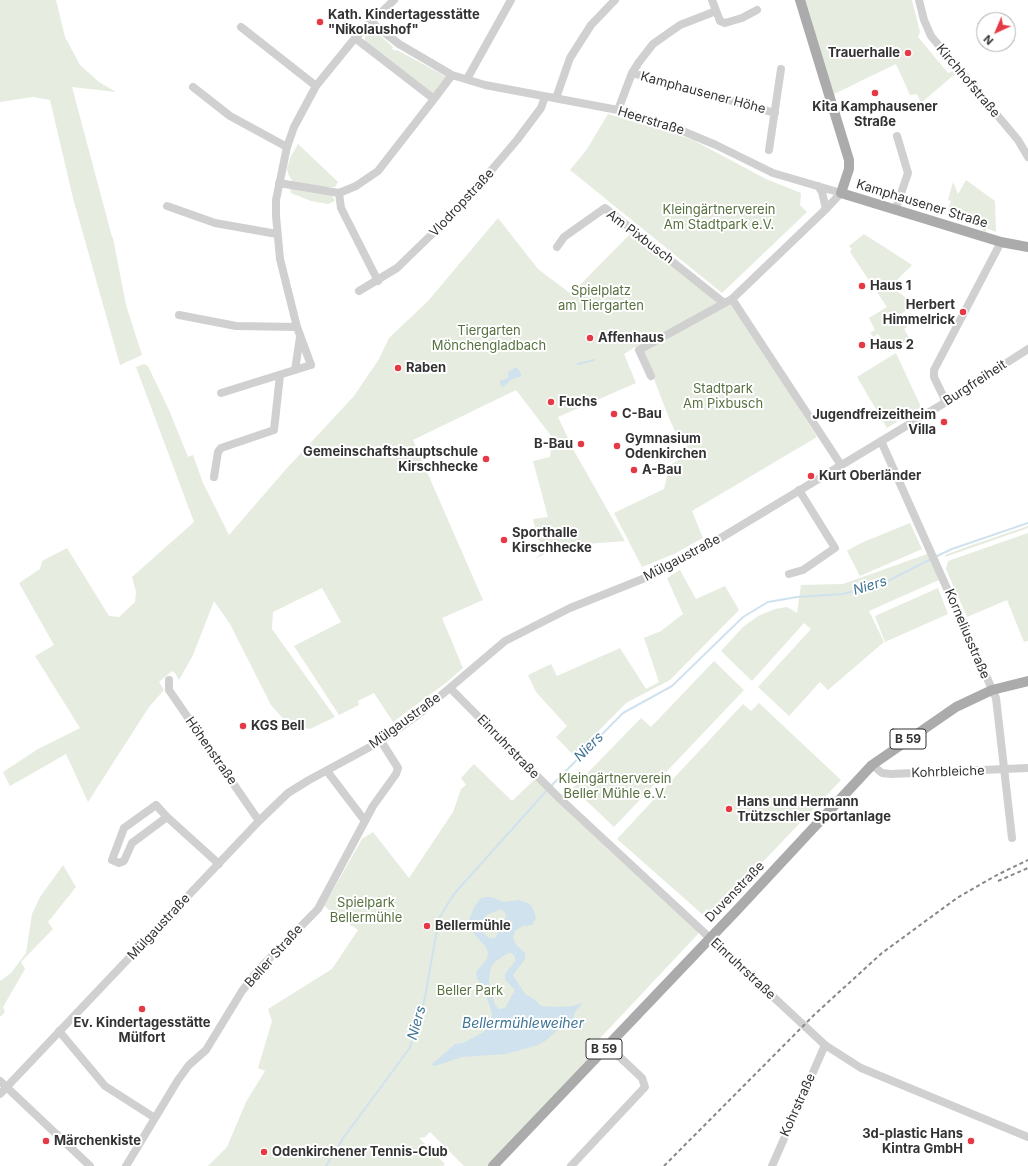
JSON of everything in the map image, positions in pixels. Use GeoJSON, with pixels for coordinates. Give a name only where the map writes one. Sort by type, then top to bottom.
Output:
{"type":"FeatureCollection","features":[{"type":"Feature","properties":{"kind":"main road","name":"Kamphausener Straße"},"geometry":{"type":"LineString","coordinates":[[800,0],[849,160],[849,169],[841,193],[896,208],[1002,242],[1028,247]]}},
{"type":"Feature","properties":{"kind":"main road","name":"Duvenstraße"},"geometry":{"type":"LineString","coordinates":[[498,1164],[872,765],[956,707],[992,690],[1028,681]]}},
{"type":"Feature","properties":{"kind":"street"},"geometry":{"type":"LineString","coordinates":[[467,80],[511,0]]}},
{"type":"Feature","properties":{"kind":"street"},"geometry":{"type":"LineString","coordinates":[[556,98],[570,58],[590,25],[615,0]]}},
{"type":"Feature","properties":{"kind":"street"},"geometry":{"type":"LineString","coordinates":[[712,0],[720,21],[725,22],[742,18],[757,10]]}},
{"type":"Feature","properties":{"kind":"street","name":"Kirchhofstraße"},"geometry":{"type":"LineString","coordinates":[[919,0],[924,20],[931,36],[1018,140],[1028,157]]}},
{"type":"Feature","properties":{"kind":"street"},"geometry":{"type":"LineString","coordinates":[[221,393],[311,365],[297,327],[280,259],[276,216],[279,183],[287,147],[294,127],[316,86],[356,38],[372,23],[391,1]]}},
{"type":"Feature","properties":{"kind":"street"},"geometry":{"type":"LineString","coordinates":[[618,110],[632,73],[653,44],[680,25],[716,10]]}},
{"type":"Feature","properties":{"kind":"street","name":"Heerstraße"},"geometry":{"type":"LineString","coordinates":[[372,23],[399,44],[452,75],[467,80],[545,97],[618,110],[673,126],[773,173],[841,193]]}},
{"type":"Feature","properties":{"kind":"street"},"geometry":{"type":"LineString","coordinates":[[241,28],[316,86]]}},
{"type":"Feature","properties":{"kind":"street"},"geometry":{"type":"LineString","coordinates":[[356,38],[434,99]]}},
{"type":"Feature","properties":{"kind":"street","name":"Kamphausener Höhe"},"geometry":{"type":"LineString","coordinates":[[769,150],[781,69]]}},
{"type":"Feature","properties":{"kind":"street","name":"Kamphausener Höhe"},"geometry":{"type":"LineString","coordinates":[[632,73],[775,112]]}},
{"type":"Feature","properties":{"kind":"street"},"geometry":{"type":"LineString","coordinates":[[279,183],[339,193],[367,180],[378,171],[452,75]]}},
{"type":"Feature","properties":{"kind":"street"},"geometry":{"type":"LineString","coordinates":[[193,87],[230,116],[287,147]]}},
{"type":"Feature","properties":{"kind":"street","name":"Vlodropstraße"},"geometry":{"type":"LineString","coordinates":[[358,291],[378,280],[408,259],[480,185],[541,108],[545,97]]}},
{"type":"Feature","properties":{"kind":"street"},"geometry":{"type":"LineString","coordinates":[[896,136],[908,173],[896,208]]}},
{"type":"Feature","properties":{"kind":"street"},"geometry":{"type":"LineString","coordinates":[[818,186],[822,192],[826,209]]}},
{"type":"Feature","properties":{"kind":"street"},"geometry":{"type":"LineString","coordinates":[[339,193],[341,208],[378,280]]}},
{"type":"Feature","properties":{"kind":"street"},"geometry":{"type":"LineString","coordinates":[[650,376],[639,350],[728,301],[826,209],[841,193]]}},
{"type":"Feature","properties":{"kind":"street"},"geometry":{"type":"LineString","coordinates":[[167,206],[222,225],[277,234]]}},
{"type":"Feature","properties":{"kind":"street","name":"Am Pixbusch"},"geometry":{"type":"LineString","coordinates":[[557,247],[564,237],[605,208],[728,301],[841,465]]}},
{"type":"Feature","properties":{"kind":"street"},"geometry":{"type":"LineString","coordinates":[[946,402],[934,377],[934,370],[1002,242]]}},
{"type":"Feature","properties":{"kind":"street"},"geometry":{"type":"LineString","coordinates":[[179,315],[236,326],[297,327]]}},
{"type":"Feature","properties":{"kind":"street"},"geometry":{"type":"LineString","coordinates":[[295,370],[300,337]]}},
{"type":"Feature","properties":{"kind":"street","name":"Burgfreiheit"},"geometry":{"type":"LineString","coordinates":[[881,441],[946,402],[1028,349]]}},
{"type":"Feature","properties":{"kind":"street"},"geometry":{"type":"LineString","coordinates":[[214,478],[218,452],[221,448],[274,430],[280,375]]}},
{"type":"Feature","properties":{"kind":"street","name":"Mülgaustraße"},"geometry":{"type":"LineString","coordinates":[[0,1094],[259,821],[288,793],[381,741],[419,714],[485,657],[516,634],[570,608],[650,576],[734,530],[881,441]]}},
{"type":"Feature","properties":{"kind":"street","name":"Korneliusstraße"},"geometry":{"type":"LineString","coordinates":[[881,441],[996,698],[1012,838]]}},
{"type":"Feature","properties":{"kind":"street"},"geometry":{"type":"LineString","coordinates":[[789,574],[803,570],[834,548],[799,490]]}},
{"type":"Feature","properties":{"kind":"street","name":"Höhenstraße"},"geometry":{"type":"LineString","coordinates":[[169,680],[169,690],[259,821]]}},
{"type":"Feature","properties":{"kind":"street","name":"Einruhrstraße"},"geometry":{"type":"LineString","coordinates":[[450,688],[544,784],[825,1045],[861,1068],[1028,1137]]}},
{"type":"Feature","properties":{"kind":"street","name":"Beller Straße"},"geometry":{"type":"LineString","coordinates":[[126,1166],[154,1118],[186,1070],[206,1050],[242,991],[259,969],[318,909],[365,821],[396,774],[398,768],[381,741]]}},
{"type":"Feature","properties":{"kind":"street","name":"Kohrbleiche"},"geometry":{"type":"LineString","coordinates":[[872,765],[882,774],[1028,768]]}},
{"type":"Feature","properties":{"kind":"street"},"geometry":{"type":"LineString","coordinates":[[327,771],[365,821]]}},
{"type":"Feature","properties":{"kind":"street"},"geometry":{"type":"LineString","coordinates":[[167,817],[132,843],[124,861],[119,863],[112,860],[124,828],[156,804],[167,817],[219,864]]}},
{"type":"Feature","properties":{"kind":"street"},"geometry":{"type":"LineString","coordinates":[[59,1031],[105,1086],[154,1118]]}},
{"type":"Feature","properties":{"kind":"street"},"geometry":{"type":"LineString","coordinates":[[571,1166],[645,1086],[642,1078],[608,1045]]}},
{"type":"Feature","properties":{"kind":"street","name":"Kohrstraße"},"geometry":{"type":"LineString","coordinates":[[771,1166],[825,1045]]}},
{"type":"Feature","properties":{"kind":"street"},"geometry":{"type":"LineString","coordinates":[[0,1081],[90,1166]]}},
{"type":"Feature","properties":{"kind":"green space"},"geometry":{"type":"Polygon","coordinates":[[[0,0],[56,0],[65,37],[80,65],[99,82],[116,92],[72,87],[113,238],[126,305],[142,355],[120,365],[73,198],[50,100],[33,97],[0,102],[0,0]]]}},
{"type":"Feature","properties":{"kind":"green space"},"geometry":{"type":"Polygon","coordinates":[[[804,0],[912,0],[920,32],[918,37],[948,73],[953,71],[955,74],[921,103],[917,94],[910,95],[896,64],[834,94],[804,0]]]}},
{"type":"Feature","properties":{"kind":"green space"},"geometry":{"type":"Polygon","coordinates":[[[369,31],[376,32],[393,47],[392,49],[397,50],[447,77],[434,93],[431,93],[365,41],[365,36],[369,31]]]}},
{"type":"Feature","properties":{"kind":"green space","name":"Kleingärtnerverein Am Stadtpark e.V."},"geometry":{"type":"Polygon","coordinates":[[[608,114],[691,139],[766,179],[801,193],[800,205],[807,212],[722,293],[570,170],[587,149],[608,114]]]}},
{"type":"Feature","properties":{"kind":"green space"},"geometry":{"type":"Polygon","coordinates":[[[298,144],[338,182],[335,187],[323,187],[293,182],[288,174],[287,168],[291,156],[298,144]]]}},
{"type":"Feature","properties":{"kind":"green space"},"geometry":{"type":"Polygon","coordinates":[[[966,180],[995,201],[996,232],[986,228],[986,232],[983,231],[982,227],[960,217],[948,209],[951,201],[948,200],[953,182],[958,194],[966,180]]]}},
{"type":"Feature","properties":{"kind":"green space"},"geometry":{"type":"Polygon","coordinates":[[[298,188],[328,194],[333,197],[335,201],[328,204],[311,201],[291,193],[290,189],[298,188]]]}},
{"type":"Feature","properties":{"kind":"green space"},"geometry":{"type":"Polygon","coordinates":[[[498,218],[538,269],[571,294],[631,233],[717,301],[730,299],[817,437],[692,511],[703,538],[674,554],[642,567],[614,513],[664,489],[670,465],[684,457],[688,449],[686,441],[675,431],[649,366],[635,347],[624,354],[636,383],[558,417],[573,449],[625,541],[560,546],[535,559],[546,549],[538,539],[533,519],[548,517],[533,461],[550,457],[552,437],[516,390],[413,440],[483,600],[442,618],[463,668],[447,682],[393,722],[374,693],[358,701],[359,705],[339,715],[294,646],[341,622],[322,588],[273,612],[272,629],[335,717],[310,729],[300,727],[286,722],[271,705],[230,624],[214,601],[193,655],[179,680],[172,671],[159,682],[164,690],[149,707],[88,802],[66,754],[10,786],[3,772],[38,749],[80,728],[35,656],[54,645],[19,583],[40,569],[42,561],[67,548],[109,616],[119,617],[135,602],[136,592],[132,577],[194,522],[136,367],[144,364],[148,366],[169,410],[188,457],[193,455],[203,483],[229,535],[287,468],[354,396],[379,359],[389,338],[428,301],[498,218]]]}},
{"type":"Feature","properties":{"kind":"green space"},"geometry":{"type":"Polygon","coordinates":[[[864,234],[912,265],[891,286],[907,299],[912,306],[900,315],[907,327],[904,329],[910,339],[889,352],[878,334],[873,337],[870,333],[875,330],[869,318],[887,307],[850,252],[852,249],[849,246],[864,234]]]}},
{"type":"Feature","properties":{"kind":"green space"},"geometry":{"type":"Polygon","coordinates":[[[896,353],[921,407],[887,428],[857,377],[896,353]]]}},
{"type":"Feature","properties":{"kind":"green space"},"geometry":{"type":"Polygon","coordinates":[[[910,523],[922,549],[860,576],[847,551],[861,543],[910,523]]]}},
{"type":"Feature","properties":{"kind":"green space"},"geometry":{"type":"Polygon","coordinates":[[[1028,526],[1028,528],[945,557],[945,555],[969,546],[1028,526]]]}},
{"type":"Feature","properties":{"kind":"green space"},"geometry":{"type":"Polygon","coordinates":[[[1028,533],[1028,641],[1024,642],[1007,600],[967,617],[946,569],[948,561],[1028,533]]]}},
{"type":"Feature","properties":{"kind":"green space"},"geometry":{"type":"Polygon","coordinates":[[[930,553],[941,579],[869,611],[884,642],[828,690],[820,682],[789,716],[758,687],[811,629],[804,623],[752,681],[721,651],[743,627],[758,616],[775,609],[787,607],[797,613],[801,585],[843,584],[930,553]]]}},
{"type":"Feature","properties":{"kind":"green space"},"geometry":{"type":"Polygon","coordinates":[[[680,570],[696,599],[725,586],[739,610],[670,680],[626,703],[574,756],[556,737],[567,726],[536,692],[528,675],[551,664],[557,676],[620,648],[646,689],[659,682],[644,638],[661,631],[683,614],[667,578],[680,570]]]}},
{"type":"Feature","properties":{"kind":"green space"},"geometry":{"type":"Polygon","coordinates":[[[938,588],[948,614],[885,642],[875,616],[938,588]]]}},
{"type":"Feature","properties":{"kind":"green space","name":"Kleingärtnerverein Beller Mühle e.V."},"geometry":{"type":"Polygon","coordinates":[[[714,661],[744,690],[614,827],[573,788],[641,718],[651,727],[714,661]]]}},
{"type":"Feature","properties":{"kind":"green space","name":"Hans und Hermann Trützschler Sportanlage"},"geometry":{"type":"Polygon","coordinates":[[[759,703],[841,780],[713,914],[707,909],[702,914],[617,839],[743,704],[751,711],[759,703]]]}},
{"type":"Feature","properties":{"kind":"green space","name":"Beller Park"},"geometry":{"type":"Polygon","coordinates":[[[474,764],[512,801],[535,779],[698,931],[698,934],[588,1051],[589,1060],[488,1166],[464,1166],[430,1132],[425,1137],[419,1138],[445,1164],[443,1166],[208,1166],[227,1147],[246,1102],[265,1071],[258,1068],[272,1021],[268,1009],[332,969],[358,930],[324,906],[362,839],[373,832],[409,878],[453,812],[461,789],[466,785],[461,778],[474,764]]]}},
{"type":"Feature","properties":{"kind":"green space"},"geometry":{"type":"Polygon","coordinates":[[[63,865],[76,887],[48,922],[53,929],[21,962],[25,969],[3,1007],[5,1012],[0,1017],[0,981],[11,973],[26,953],[32,914],[40,897],[63,865]]]}},
{"type":"Feature","properties":{"kind":"water"},"geometry":{"type":"Polygon","coordinates":[[[517,367],[522,376],[512,379],[503,387],[500,385],[500,381],[508,378],[508,372],[517,367]]]}},
{"type":"Feature","properties":{"kind":"water","name":"Bellermühleweiher"},"geometry":{"type":"Polygon","coordinates":[[[491,897],[504,902],[519,900],[530,904],[534,911],[536,918],[532,925],[523,926],[515,931],[513,938],[517,946],[525,953],[525,959],[513,975],[525,994],[541,1006],[573,1006],[582,1003],[574,1014],[574,1019],[568,1021],[545,1041],[538,1045],[506,1054],[462,1057],[435,1066],[431,1065],[455,1044],[463,1043],[484,1032],[491,1023],[492,1013],[485,992],[477,978],[476,972],[487,959],[488,953],[486,947],[467,926],[474,907],[480,899],[491,897]],[[502,909],[486,915],[482,932],[489,938],[495,938],[504,923],[506,915],[502,909]],[[508,953],[496,961],[491,967],[489,981],[491,992],[495,1005],[499,1009],[505,1008],[514,992],[514,989],[505,980],[505,974],[515,961],[515,957],[512,953],[508,953]]]}},
{"type":"Feature","properties":{"kind":"waterway"},"geometry":{"type":"LineString","coordinates":[[578,364],[594,360]]}},
{"type":"Feature","properties":{"kind":"waterway","name":"Niers"},"geometry":{"type":"LineString","coordinates":[[935,557],[952,549],[1028,523]]}},
{"type":"Feature","properties":{"kind":"waterway","name":"Niers"},"geometry":{"type":"LineString","coordinates":[[551,786],[623,713],[672,686],[743,617],[768,602],[797,597],[843,594],[882,584],[931,559]]}},
{"type":"Feature","properties":{"kind":"waterway","name":"Niers"},"geometry":{"type":"LineString","coordinates":[[326,1166],[344,1137],[409,1049],[419,1025],[439,918],[454,894],[548,789]]}},
{"type":"Feature","properties":{"kind":"railway"},"geometry":{"type":"LineString","coordinates":[[664,1166],[815,1014],[882,953],[957,898],[997,875],[1028,860]]}},
{"type":"Feature","properties":{"kind":"railway"},"geometry":{"type":"LineString","coordinates":[[998,881],[1028,868]]}},
{"type":"Feature","properties":{"kind":"place","name":"Kath. Kindertagesstätte \"Nikolaushof\""},"geometry":{"type":"Point","coordinates":[320,22]}},
{"type":"Feature","properties":{"kind":"place","name":"Trauerhalle"},"geometry":{"type":"Point","coordinates":[908,53]}},
{"type":"Feature","properties":{"kind":"place","name":"Kita Kamphausener Straße"},"geometry":{"type":"Point","coordinates":[875,93]}},
{"type":"Feature","properties":{"kind":"place","name":"Haus 1"},"geometry":{"type":"Point","coordinates":[862,286]}},
{"type":"Feature","properties":{"kind":"place","name":"Herbert Himmelrick"},"geometry":{"type":"Point","coordinates":[963,312]}},
{"type":"Feature","properties":{"kind":"place","name":"Affenhaus"},"geometry":{"type":"Point","coordinates":[590,338]}},
{"type":"Feature","properties":{"kind":"place","name":"Haus 2"},"geometry":{"type":"Point","coordinates":[862,345]}},
{"type":"Feature","properties":{"kind":"place","name":"Raben"},"geometry":{"type":"Point","coordinates":[398,368]}},
{"type":"Feature","properties":{"kind":"place","name":"Fuchs"},"geometry":{"type":"Point","coordinates":[551,402]}},
{"type":"Feature","properties":{"kind":"place","name":"C-Bau"},"geometry":{"type":"Point","coordinates":[614,414]}},
{"type":"Feature","properties":{"kind":"place","name":"Jugendfreizeitheim Villa"},"geometry":{"type":"Point","coordinates":[944,422]}},
{"type":"Feature","properties":{"kind":"place","name":"B-Bau"},"geometry":{"type":"Point","coordinates":[581,444]}},
{"type":"Feature","properties":{"kind":"place","name":"Gymnasium Odenkirchen"},"geometry":{"type":"Point","coordinates":[617,446]}},
{"type":"Feature","properties":{"kind":"place","name":"Gemeinschaftshauptschule Kirschhecke"},"geometry":{"type":"Point","coordinates":[486,459]}},
{"type":"Feature","properties":{"kind":"place","name":"A-Bau"},"geometry":{"type":"Point","coordinates":[634,470]}},
{"type":"Feature","properties":{"kind":"place","name":"Kurt Oberländer"},"geometry":{"type":"Point","coordinates":[811,476]}},
{"type":"Feature","properties":{"kind":"place","name":"Sporthalle Kirschhecke"},"geometry":{"type":"Point","coordinates":[504,540]}},
{"type":"Feature","properties":{"kind":"place","name":"KGS Bell"},"geometry":{"type":"Point","coordinates":[243,726]}},
{"type":"Feature","properties":{"kind":"place","name":"Hans und Hermann Trützschler Sportanlage"},"geometry":{"type":"Point","coordinates":[729,809]}},
{"type":"Feature","properties":{"kind":"place","name":"Bellermühle"},"geometry":{"type":"Point","coordinates":[427,926]}},
{"type":"Feature","properties":{"kind":"place","name":"Ev. Kindertagesstätte Mülfort"},"geometry":{"type":"Point","coordinates":[142,1009]}},
{"type":"Feature","properties":{"kind":"place","name":"Märchenkiste"},"geometry":{"type":"Point","coordinates":[46,1141]}},
{"type":"Feature","properties":{"kind":"place","name":"3d-plastic Hans Kintra GmbH"},"geometry":{"type":"Point","coordinates":[971,1141]}},
{"type":"Feature","properties":{"kind":"place","name":"Odenkirchener Tennis-Club"},"geometry":{"type":"Point","coordinates":[264,1152]}},
{"type":"Feature","properties":{"kind":"park label","name":"Spielplatz am Tiergarten"},"geometry":{"type":"Point","coordinates":[601,298]}},
{"type":"Feature","properties":{"kind":"park label","name":"Tiergarten Mönchengladbach"},"geometry":{"type":"Point","coordinates":[489,338]}},
{"type":"Feature","properties":{"kind":"park label","name":"Stadtpark Am Pixbusch"},"geometry":{"type":"Point","coordinates":[723,396]}},
{"type":"Feature","properties":{"kind":"park label","name":"Spielpark Bellermühle"},"geometry":{"type":"Point","coordinates":[366,910]}}]}
